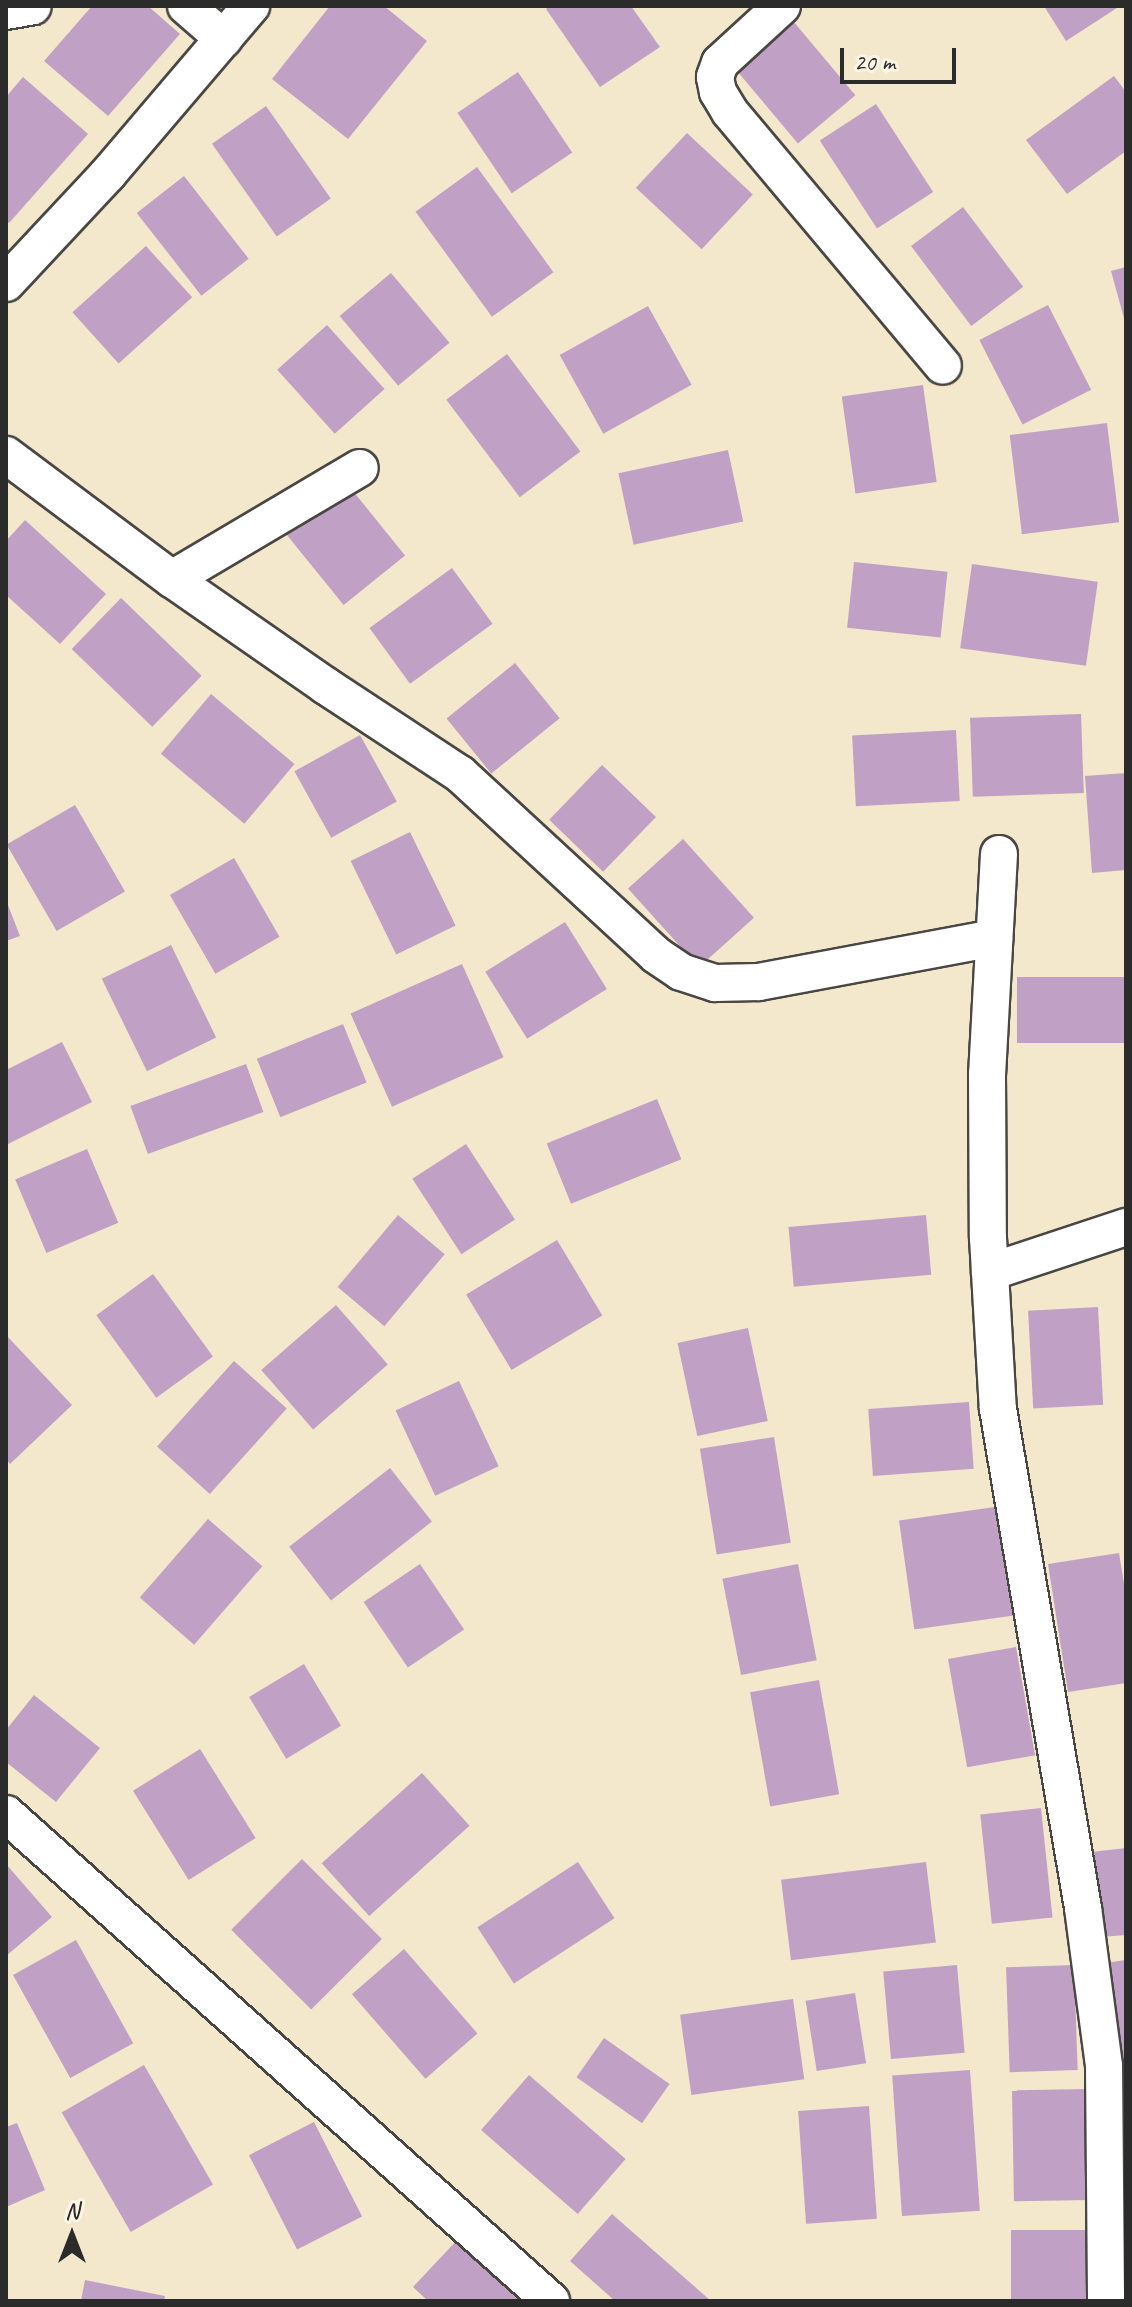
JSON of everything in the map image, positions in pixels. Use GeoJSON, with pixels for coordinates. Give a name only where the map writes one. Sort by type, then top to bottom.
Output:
{"type":"FeatureCollection","features":[{"type":"Feature","properties":{"kind":"street"},"geometry":{"type":"LineString","coordinates":[[6,11],[33,6]]}},
{"type":"Feature","properties":{"kind":"street"},"geometry":{"type":"LineString","coordinates":[[186,6],[224,39]]}},
{"type":"Feature","properties":{"kind":"street"},"geometry":{"type":"LineString","coordinates":[[6,283],[108,174],[251,6]]}},
{"type":"Feature","properties":{"kind":"street"},"geometry":{"type":"LineString","coordinates":[[782,6],[720,63],[715,77],[718,92],[730,112],[943,366]]}},
{"type":"Feature","properties":{"kind":"street"},"geometry":{"type":"LineString","coordinates":[[6,455],[172,579],[460,774],[656,955],[681,972],[715,983],[759,982],[994,938]]}},
{"type":"Feature","properties":{"kind":"street"},"geometry":{"type":"LineString","coordinates":[[172,579],[360,468]]}},
{"type":"Feature","properties":{"kind":"street"},"geometry":{"type":"LineString","coordinates":[[999,854],[987,1074],[990,1272],[998,1409],[1083,1908],[1104,2066],[1106,2301]]}},
{"type":"Feature","properties":{"kind":"street"},"geometry":{"type":"LineString","coordinates":[[990,1272],[1126,1227]]}},
{"type":"Feature","properties":{"kind":"street"},"geometry":{"type":"LineString","coordinates":[[6,1814],[551,2301]]}},
{"type":"Feature","properties":{"kind":"building"},"geometry":{"type":"Polygon","coordinates":[[[92,6],[148,6],[180,34],[108,116],[44,61],[92,6]]]}},
{"type":"Feature","properties":{"kind":"building"},"geometry":{"type":"Polygon","coordinates":[[[330,6],[384,6],[427,41],[348,139],[272,79],[330,6]]]}},
{"type":"Feature","properties":{"kind":"building"},"geometry":{"type":"Polygon","coordinates":[[[550,6],[631,6],[660,47],[600,87],[546,9],[550,6]]]}},
{"type":"Feature","properties":{"kind":"building"},"geometry":{"type":"Polygon","coordinates":[[[1044,6],[1120,6],[1066,41],[1044,6]]]}},
{"type":"Feature","properties":{"kind":"building"},"geometry":{"type":"Polygon","coordinates":[[[793,21],[855,95],[798,144],[736,69],[793,21]]]}},
{"type":"Feature","properties":{"kind":"building"},"geometry":{"type":"Polygon","coordinates":[[[518,72],[572,152],[512,193],[457,113],[518,72]]]}},
{"type":"Feature","properties":{"kind":"building"},"geometry":{"type":"Polygon","coordinates":[[[1114,76],[1126,92],[1126,151],[1067,194],[1026,140],[1114,76]]]}},
{"type":"Feature","properties":{"kind":"building"},"geometry":{"type":"Polygon","coordinates":[[[23,77],[88,134],[9,223],[6,221],[6,97],[23,77]]]}},
{"type":"Feature","properties":{"kind":"building"},"geometry":{"type":"Polygon","coordinates":[[[876,104],[933,192],[877,229],[820,140],[876,104]]]}},
{"type":"Feature","properties":{"kind":"building"},"geometry":{"type":"Polygon","coordinates":[[[266,106],[331,199],[277,236],[212,144],[266,106]]]}},
{"type":"Feature","properties":{"kind":"building"},"geometry":{"type":"Polygon","coordinates":[[[687,133],[753,194],[702,249],[636,188],[687,133]]]}},
{"type":"Feature","properties":{"kind":"building"},"geometry":{"type":"Polygon","coordinates":[[[477,167],[553,272],[492,317],[416,212],[477,167]]]}},
{"type":"Feature","properties":{"kind":"building"},"geometry":{"type":"Polygon","coordinates":[[[184,176],[249,259],[201,296],[137,213],[184,176]]]}},
{"type":"Feature","properties":{"kind":"building"},"geometry":{"type":"Polygon","coordinates":[[[963,207],[1023,287],[971,326],[911,246],[963,207]]]}},
{"type":"Feature","properties":{"kind":"building"},"geometry":{"type":"Polygon","coordinates":[[[146,246],[192,297],[119,364],[72,312],[146,246]]]}},
{"type":"Feature","properties":{"kind":"building"},"geometry":{"type":"Polygon","coordinates":[[[1126,267],[1126,322],[1125,322],[1111,271],[1126,267]]]}},
{"type":"Feature","properties":{"kind":"building"},"geometry":{"type":"Polygon","coordinates":[[[391,273],[449,343],[398,386],[340,316],[391,273]]]}},
{"type":"Feature","properties":{"kind":"building"},"geometry":{"type":"Polygon","coordinates":[[[1048,305],[1091,390],[1023,425],[979,340],[1048,305]]]}},
{"type":"Feature","properties":{"kind":"building"},"geometry":{"type":"Polygon","coordinates":[[[648,306],[692,385],[603,434],[560,355],[648,306]]]}},
{"type":"Feature","properties":{"kind":"building"},"geometry":{"type":"Polygon","coordinates":[[[327,325],[385,389],[335,434],[277,370],[327,325]]]}},
{"type":"Feature","properties":{"kind":"building"},"geometry":{"type":"Polygon","coordinates":[[[507,354],[580,451],[520,497],[446,400],[507,354]]]}},
{"type":"Feature","properties":{"kind":"building"},"geometry":{"type":"Polygon","coordinates":[[[923,385],[937,482],[855,493],[842,396],[923,385]]]}},
{"type":"Feature","properties":{"kind":"building"},"geometry":{"type":"Polygon","coordinates":[[[1107,423],[1119,522],[1022,534],[1010,435],[1107,423]]]}},
{"type":"Feature","properties":{"kind":"building"},"geometry":{"type":"Polygon","coordinates":[[[728,450],[743,521],[634,545],[618,473],[728,450]]]}},
{"type":"Feature","properties":{"kind":"building"},"geometry":{"type":"Polygon","coordinates":[[[344,480],[405,555],[344,605],[283,530],[344,480]]]}},
{"type":"Feature","properties":{"kind":"building"},"geometry":{"type":"Polygon","coordinates":[[[25,520],[106,594],[60,644],[6,595],[6,541],[25,520]]]}},
{"type":"Feature","properties":{"kind":"building"},"geometry":{"type":"Polygon","coordinates":[[[854,562],[947,572],[941,637],[847,628],[854,562]]]}},
{"type":"Feature","properties":{"kind":"building"},"geometry":{"type":"Polygon","coordinates":[[[972,564],[1098,582],[1086,666],[960,648],[972,564]]]}},
{"type":"Feature","properties":{"kind":"building"},"geometry":{"type":"Polygon","coordinates":[[[452,568],[493,624],[410,684],[369,628],[452,568]]]}},
{"type":"Feature","properties":{"kind":"building"},"geometry":{"type":"Polygon","coordinates":[[[121,598],[202,676],[152,727],[72,649],[121,598]]]}},
{"type":"Feature","properties":{"kind":"building"},"geometry":{"type":"Polygon","coordinates":[[[515,663],[560,718],[491,774],[447,718],[515,663]]]}},
{"type":"Feature","properties":{"kind":"building"},"geometry":{"type":"Polygon","coordinates":[[[211,694],[294,764],[244,824],[161,754],[211,694]]]}},
{"type":"Feature","properties":{"kind":"building"},"geometry":{"type":"Polygon","coordinates":[[[1081,714],[1084,793],[973,797],[970,718],[1081,714]]]}},
{"type":"Feature","properties":{"kind":"building"},"geometry":{"type":"Polygon","coordinates":[[[956,730],[960,801],[856,806],[852,735],[956,730]]]}},
{"type":"Feature","properties":{"kind":"building"},"geometry":{"type":"Polygon","coordinates":[[[360,735],[397,801],[331,838],[294,771],[360,735]]]}},
{"type":"Feature","properties":{"kind":"building"},"geometry":{"type":"Polygon","coordinates":[[[602,765],[656,817],[603,872],[549,820],[602,765]]]}},
{"type":"Feature","properties":{"kind":"building"},"geometry":{"type":"Polygon","coordinates":[[[1126,773],[1126,870],[1092,873],[1085,776],[1126,773]]]}},
{"type":"Feature","properties":{"kind":"building"},"geometry":{"type":"Polygon","coordinates":[[[75,805],[125,892],[57,931],[7,844],[75,805]]]}},
{"type":"Feature","properties":{"kind":"building"},"geometry":{"type":"Polygon","coordinates":[[[410,832],[456,925],[396,954],[351,861],[410,832]]]}},
{"type":"Feature","properties":{"kind":"building"},"geometry":{"type":"Polygon","coordinates":[[[683,839],[754,918],[699,967],[628,889],[683,839]]]}},
{"type":"Feature","properties":{"kind":"building"},"geometry":{"type":"Polygon","coordinates":[[[234,858],[280,937],[215,974],[170,895],[234,858]]]}},
{"type":"Feature","properties":{"kind":"building"},"geometry":{"type":"Polygon","coordinates":[[[6,900],[20,936],[6,941],[6,900]]]}},
{"type":"Feature","properties":{"kind":"building"},"geometry":{"type":"Polygon","coordinates":[[[565,922],[607,989],[527,1039],[485,972],[565,922]]]}},
{"type":"Feature","properties":{"kind":"building"},"geometry":{"type":"Polygon","coordinates":[[[171,945],[216,1038],[147,1071],[102,979],[171,945]]]}},
{"type":"Feature","properties":{"kind":"building"},"geometry":{"type":"Polygon","coordinates":[[[462,964],[503,1057],[392,1107],[351,1014],[462,964]]]}},
{"type":"Feature","properties":{"kind":"building"},"geometry":{"type":"Polygon","coordinates":[[[1017,977],[1126,977],[1126,1043],[1017,1043],[1017,977]]]}},
{"type":"Feature","properties":{"kind":"building"},"geometry":{"type":"Polygon","coordinates":[[[343,1024],[367,1082],[280,1117],[257,1059],[343,1024]]]}},
{"type":"Feature","properties":{"kind":"building"},"geometry":{"type":"Polygon","coordinates":[[[62,1042],[92,1102],[6,1145],[6,1070],[62,1042]]]}},
{"type":"Feature","properties":{"kind":"building"},"geometry":{"type":"Polygon","coordinates":[[[246,1064],[263,1112],[148,1154],[130,1106],[246,1064]]]}},
{"type":"Feature","properties":{"kind":"building"},"geometry":{"type":"Polygon","coordinates":[[[657,1099],[681,1159],[571,1204],[547,1144],[657,1099]]]}},
{"type":"Feature","properties":{"kind":"building"},"geometry":{"type":"Polygon","coordinates":[[[466,1144],[515,1219],[461,1254],[412,1179],[466,1144]]]}},
{"type":"Feature","properties":{"kind":"building"},"geometry":{"type":"Polygon","coordinates":[[[87,1149],[118,1223],[46,1253],[15,1179],[87,1149]]]}},
{"type":"Feature","properties":{"kind":"building"},"geometry":{"type":"Polygon","coordinates":[[[398,1215],[445,1254],[384,1326],[338,1287],[398,1215]]]}},
{"type":"Feature","properties":{"kind":"building"},"geometry":{"type":"Polygon","coordinates":[[[926,1215],[931,1275],[794,1287],[789,1227],[926,1215]]]}},
{"type":"Feature","properties":{"kind":"building"},"geometry":{"type":"Polygon","coordinates":[[[557,1240],[602,1315],[511,1370],[466,1295],[557,1240]]]}},
{"type":"Feature","properties":{"kind":"building"},"geometry":{"type":"Polygon","coordinates":[[[153,1274],[213,1357],[156,1398],[96,1315],[153,1274]]]}},
{"type":"Feature","properties":{"kind":"building"},"geometry":{"type":"Polygon","coordinates":[[[336,1305],[388,1365],[313,1430],[261,1370],[336,1305]]]}},
{"type":"Feature","properties":{"kind":"building"},"geometry":{"type":"Polygon","coordinates":[[[1098,1307],[1103,1405],[1033,1409],[1028,1311],[1098,1307]]]}},
{"type":"Feature","properties":{"kind":"building"},"geometry":{"type":"Polygon","coordinates":[[[748,1328],[768,1421],[697,1436],[678,1343],[748,1328]]]}},
{"type":"Feature","properties":{"kind":"building"},"geometry":{"type":"Polygon","coordinates":[[[6,1335],[72,1405],[10,1464],[6,1459],[6,1335]]]}},
{"type":"Feature","properties":{"kind":"building"},"geometry":{"type":"Polygon","coordinates":[[[234,1361],[287,1409],[210,1494],[157,1446],[234,1361]]]}},
{"type":"Feature","properties":{"kind":"building"},"geometry":{"type":"Polygon","coordinates":[[[459,1381],[499,1466],[435,1496],[396,1411],[459,1381]]]}},
{"type":"Feature","properties":{"kind":"building"},"geometry":{"type":"Polygon","coordinates":[[[969,1402],[974,1469],[873,1476],[868,1409],[969,1402]]]}},
{"type":"Feature","properties":{"kind":"building"},"geometry":{"type":"Polygon","coordinates":[[[774,1437],[791,1543],[717,1554],[700,1449],[774,1437]]]}},
{"type":"Feature","properties":{"kind":"building"},"geometry":{"type":"Polygon","coordinates":[[[390,1468],[432,1522],[331,1600],[289,1547],[390,1468]]]}},
{"type":"Feature","properties":{"kind":"building"},"geometry":{"type":"Polygon","coordinates":[[[1002,1506],[1017,1615],[914,1629],[899,1520],[1002,1506]]]}},
{"type":"Feature","properties":{"kind":"building"},"geometry":{"type":"Polygon","coordinates":[[[208,1519],[262,1566],[194,1645],[140,1597],[208,1519]]]}},
{"type":"Feature","properties":{"kind":"building"},"geometry":{"type":"Polygon","coordinates":[[[1119,1553],[1126,1596],[1126,1683],[1068,1692],[1048,1564],[1119,1553]]]}},
{"type":"Feature","properties":{"kind":"building"},"geometry":{"type":"Polygon","coordinates":[[[420,1564],[464,1629],[408,1668],[364,1602],[420,1564]]]}},
{"type":"Feature","properties":{"kind":"building"},"geometry":{"type":"Polygon","coordinates":[[[798,1564],[817,1660],[741,1675],[722,1579],[798,1564]]]}},
{"type":"Feature","properties":{"kind":"building"},"geometry":{"type":"Polygon","coordinates":[[[1016,1647],[1035,1755],[967,1767],[948,1659],[1016,1647]]]}},
{"type":"Feature","properties":{"kind":"building"},"geometry":{"type":"Polygon","coordinates":[[[304,1664],[341,1726],[286,1759],[249,1697],[304,1664]]]}},
{"type":"Feature","properties":{"kind":"building"},"geometry":{"type":"Polygon","coordinates":[[[819,1680],[839,1794],[770,1806],[750,1692],[819,1680]]]}},
{"type":"Feature","properties":{"kind":"building"},"geometry":{"type":"Polygon","coordinates":[[[34,1695],[100,1748],[56,1802],[6,1762],[6,1730],[34,1695]]]}},
{"type":"Feature","properties":{"kind":"building"},"geometry":{"type":"Polygon","coordinates":[[[200,1749],[256,1838],[189,1880],[133,1791],[200,1749]]]}},
{"type":"Feature","properties":{"kind":"building"},"geometry":{"type":"Polygon","coordinates":[[[422,1773],[470,1826],[369,1916],[322,1863],[422,1773]]]}},
{"type":"Feature","properties":{"kind":"building"},"geometry":{"type":"Polygon","coordinates":[[[1041,1808],[1052,1917],[992,1924],[980,1814],[1041,1808]]]}},
{"type":"Feature","properties":{"kind":"building"},"geometry":{"type":"Polygon","coordinates":[[[1126,1848],[1126,1935],[1100,1937],[1091,1852],[1126,1848]]]}},
{"type":"Feature","properties":{"kind":"building"},"geometry":{"type":"Polygon","coordinates":[[[302,1859],[382,1939],[311,2010],[231,1930],[302,1859]]]}},
{"type":"Feature","properties":{"kind":"building"},"geometry":{"type":"Polygon","coordinates":[[[578,1862],[614,1918],[514,1984],[477,1927],[578,1862]]]}},
{"type":"Feature","properties":{"kind":"building"},"geometry":{"type":"Polygon","coordinates":[[[926,1862],[936,1942],[791,1960],[781,1880],[926,1862]]]}},
{"type":"Feature","properties":{"kind":"building"},"geometry":{"type":"Polygon","coordinates":[[[6,1864],[52,1917],[6,1956],[6,1864]]]}},
{"type":"Feature","properties":{"kind":"building"},"geometry":{"type":"Polygon","coordinates":[[[76,1940],[133,2043],[70,2078],[13,1975],[76,1940]]]}},
{"type":"Feature","properties":{"kind":"building"},"geometry":{"type":"Polygon","coordinates":[[[404,1949],[477,2034],[425,2079],[352,1994],[404,1949]]]}},
{"type":"Feature","properties":{"kind":"building"},"geometry":{"type":"Polygon","coordinates":[[[1126,1960],[1126,2064],[1117,2065],[1105,1963],[1126,1960]]]}},
{"type":"Feature","properties":{"kind":"building"},"geometry":{"type":"Polygon","coordinates":[[[957,1965],[965,2053],[891,2059],[883,1971],[957,1965]]]}},
{"type":"Feature","properties":{"kind":"building"},"geometry":{"type":"Polygon","coordinates":[[[1074,1965],[1078,2070],[1010,2072],[1006,1967],[1074,1965]]]}},
{"type":"Feature","properties":{"kind":"building"},"geometry":{"type":"Polygon","coordinates":[[[855,1993],[866,2063],[817,2071],[806,2001],[855,1993]]]}},
{"type":"Feature","properties":{"kind":"building"},"geometry":{"type":"Polygon","coordinates":[[[793,1999],[804,2079],[691,2095],[680,2015],[793,1999]]]}},
{"type":"Feature","properties":{"kind":"building"},"geometry":{"type":"Polygon","coordinates":[[[604,2038],[670,2084],[642,2123],[576,2077],[604,2038]]]}},
{"type":"Feature","properties":{"kind":"building"},"geometry":{"type":"Polygon","coordinates":[[[144,2065],[213,2185],[131,2232],[62,2112],[144,2065]]]}},
{"type":"Feature","properties":{"kind":"building"},"geometry":{"type":"Polygon","coordinates":[[[970,2070],[980,2211],[902,2216],[892,2075],[970,2070]]]}},
{"type":"Feature","properties":{"kind":"building"},"geometry":{"type":"Polygon","coordinates":[[[529,2075],[626,2159],[578,2214],[481,2130],[529,2075]]]}},
{"type":"Feature","properties":{"kind":"building"},"geometry":{"type":"Polygon","coordinates":[[[1120,2077],[1126,2077],[1126,2177],[1122,2177],[1120,2077]]]}},
{"type":"Feature","properties":{"kind":"building"},"geometry":{"type":"Polygon","coordinates":[[[1087,2089],[1089,2200],[1014,2201],[1012,2090],[1087,2089]]]}},
{"type":"Feature","properties":{"kind":"building"},"geometry":{"type":"Polygon","coordinates":[[[869,2106],[877,2219],[806,2224],[798,2111],[869,2106]]]}},
{"type":"Feature","properties":{"kind":"building"},"geometry":{"type":"Polygon","coordinates":[[[314,2122],[362,2216],[297,2250],[249,2155],[314,2122]]]}},
{"type":"Feature","properties":{"kind":"building"},"geometry":{"type":"Polygon","coordinates":[[[17,2123],[45,2190],[6,2207],[6,2127],[17,2123]]]}},
{"type":"Feature","properties":{"kind":"building"},"geometry":{"type":"Polygon","coordinates":[[[1121,2207],[1126,2207],[1126,2301],[1121,2301],[1121,2207]]]}},
{"type":"Feature","properties":{"kind":"building"},"geometry":{"type":"Polygon","coordinates":[[[612,2214],[711,2301],[615,2301],[570,2261],[612,2214]]]}},
{"type":"Feature","properties":{"kind":"building"},"geometry":{"type":"Polygon","coordinates":[[[1011,2230],[1087,2230],[1087,2301],[1011,2301],[1011,2230]]]}},
{"type":"Feature","properties":{"kind":"building"},"geometry":{"type":"Polygon","coordinates":[[[459,2238],[526,2301],[428,2301],[413,2287],[459,2238]]]}},
{"type":"Feature","properties":{"kind":"building"},"geometry":{"type":"Polygon","coordinates":[[[85,2280],[165,2296],[164,2301],[81,2301],[85,2280]]]}}]}
